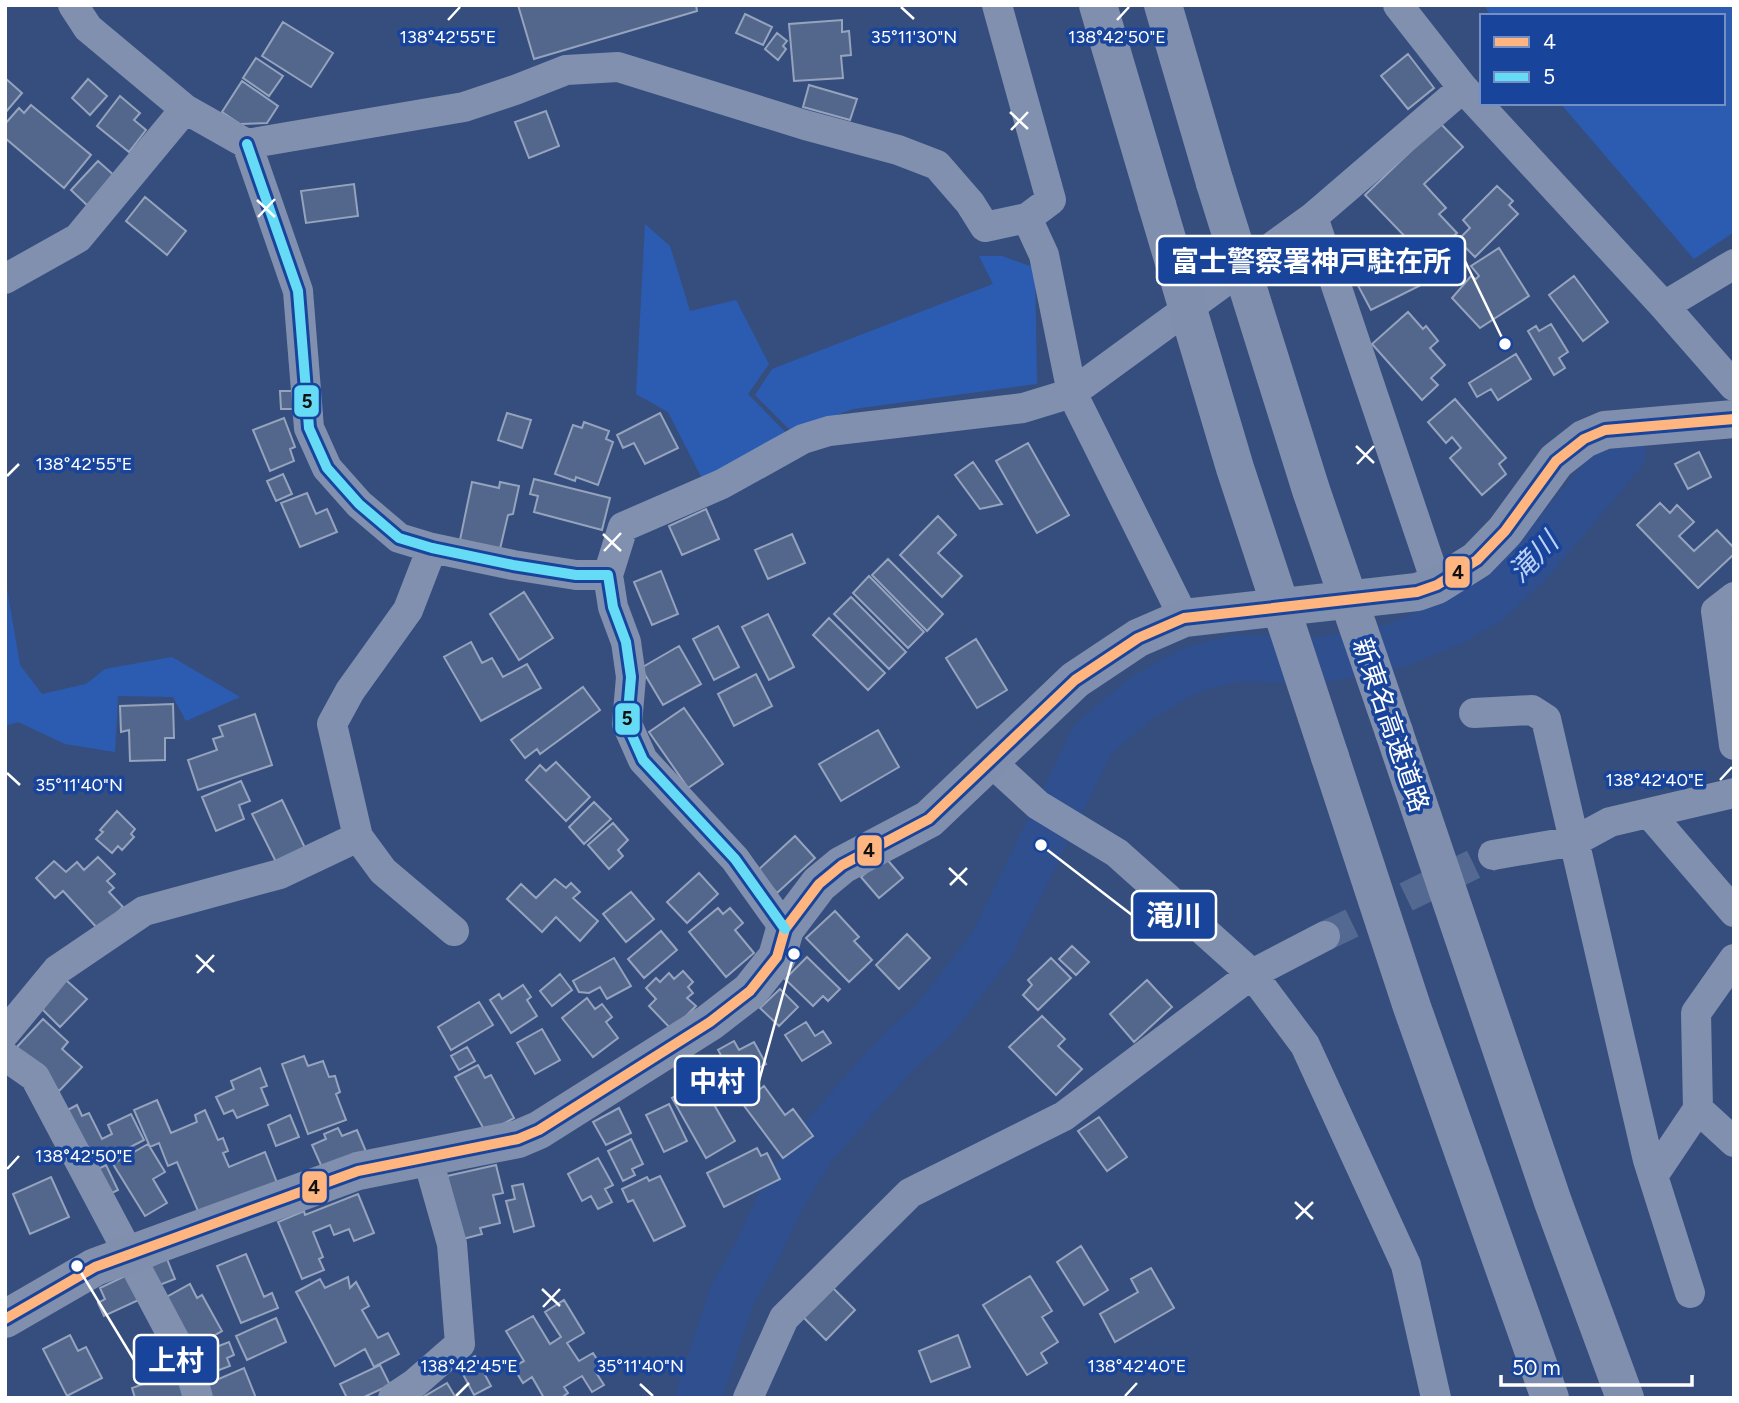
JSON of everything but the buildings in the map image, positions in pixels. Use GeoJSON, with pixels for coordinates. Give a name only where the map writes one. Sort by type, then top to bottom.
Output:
{"type":"FeatureCollection","features":[{"type":"Feature","properties":{"kind":"highway"},"geometry":{"type":"LineString","coordinates":[[1098,5],[1235,468],[1412,1007],[1550,1398]]}},
{"type":"Feature","properties":{"kind":"highway","name":"新東名高速道路"},"geometry":{"type":"LineString","coordinates":[[1163,5],[1215,183],[1311,490],[1553,1202],[1625,1398]]}},
{"type":"Feature","properties":{"kind":"main road"},"geometry":{"type":"LineString","coordinates":[[5,1319],[95,1268],[358,1171],[517,1139],[539,1130],[574,1109],[710,1022],[750,991],[777,957],[785,929],[819,884],[842,865],[929,819],[1075,680],[1138,638],[1184,618],[1417,592],[1437,585],[1477,560],[1505,531],[1556,461],[1584,439],[1605,430],[1734,419]]}},
{"type":"Feature","properties":{"kind":"street"},"geometry":{"type":"LineString","coordinates":[[73,5],[88,28],[185,109],[247,144],[464,107],[566,70],[618,67],[805,125],[898,150],[937,165],[970,203],[985,228],[1027,218],[1051,200],[997,5]]}},
{"type":"Feature","properties":{"kind":"street"},"geometry":{"type":"LineString","coordinates":[[1398,5],[1463,88],[1734,386]]}},
{"type":"Feature","properties":{"kind":"street"},"geometry":{"type":"LineString","coordinates":[[785,929],[735,859],[643,760],[627,724],[631,677],[626,642],[613,607],[608,575],[622,527],[722,484],[803,439],[829,431],[1023,408],[1072,393],[1312,217],[1463,88]]}},
{"type":"Feature","properties":{"kind":"street"},"geometry":{"type":"LineString","coordinates":[[5,279],[78,238],[185,109]]}},
{"type":"Feature","properties":{"kind":"street"},"geometry":{"type":"LineString","coordinates":[[247,144],[298,291],[309,428],[327,468],[359,504],[398,538],[432,548],[576,575],[608,575]]}},
{"type":"Feature","properties":{"kind":"street"},"geometry":{"type":"LineString","coordinates":[[1312,217],[1437,585]]}},
{"type":"Feature","properties":{"kind":"street"},"geometry":{"type":"LineString","coordinates":[[1027,218],[1044,254],[1072,393],[1184,618]]}},
{"type":"Feature","properties":{"kind":"street"},"geometry":{"type":"LineString","coordinates":[[1664,306],[1734,264]]}},
{"type":"Feature","properties":{"kind":"street"},"geometry":{"type":"LineString","coordinates":[[432,548],[408,610],[350,691],[332,724],[358,837],[383,871],[454,931]]}},
{"type":"Feature","properties":{"kind":"street"},"geometry":{"type":"LineString","coordinates":[[1734,597],[1716,611],[1734,746]]}},
{"type":"Feature","properties":{"kind":"street"},"geometry":{"type":"LineString","coordinates":[[1474,713],[1532,710],[1546,719],[1653,1176],[1690,1293]]}},
{"type":"Feature","properties":{"kind":"street"},"geometry":{"type":"LineString","coordinates":[[991,762],[1038,805],[1117,853],[1252,974],[1305,1045],[1406,1265],[1436,1398]]}},
{"type":"Feature","properties":{"kind":"street"},"geometry":{"type":"LineString","coordinates":[[1493,855],[1574,841],[1610,822],[1734,793]]}},
{"type":"Feature","properties":{"kind":"street"},"geometry":{"type":"LineString","coordinates":[[1649,813],[1734,912]]}},
{"type":"Feature","properties":{"kind":"street"},"geometry":{"type":"LineString","coordinates":[[5,1032],[57,970],[144,911],[280,874],[358,837]]}},
{"type":"Feature","properties":{"kind":"street"},"geometry":{"type":"LineString","coordinates":[[748,1398],[784,1318],[910,1193],[1063,1116],[1252,974],[1325,936]]}},
{"type":"Feature","properties":{"kind":"street"},"geometry":{"type":"LineString","coordinates":[[1653,1176],[1698,1109],[1696,1013],[1734,958]]}},
{"type":"Feature","properties":{"kind":"street"},"geometry":{"type":"LineString","coordinates":[[5,1056],[35,1077],[190,1368],[198,1398]]}},
{"type":"Feature","properties":{"kind":"street"},"geometry":{"type":"LineString","coordinates":[[1698,1109],[1734,1142]]}},
{"type":"Feature","properties":{"kind":"street"},"geometry":{"type":"LineString","coordinates":[[393,1398],[414,1384],[460,1344],[452,1244],[427,1156]]}},
{"type":"Feature","properties":{"kind":"shaded area"},"geometry":{"type":"Polygon","coordinates":[[[1484,5],[1734,5],[1734,232],[1694,259],[1562,105],[1725,105],[1725,14],[1490,14],[1484,5]]]}},
{"type":"Feature","properties":{"kind":"shaded area"},"geometry":{"type":"Polygon","coordinates":[[[645,224],[670,246],[690,311],[736,300],[769,364],[748,394],[791,438],[708,490],[668,412],[636,394],[645,224]]]}},
{"type":"Feature","properties":{"kind":"shaded area"},"geometry":{"type":"Polygon","coordinates":[[[979,256],[1002,256],[1035,268],[1037,384],[853,409],[791,431],[755,395],[772,369],[993,284],[979,256]]]}},
{"type":"Feature","properties":{"kind":"shaded area"},"geometry":{"type":"Polygon","coordinates":[[[5,577],[20,665],[42,694],[86,684],[105,669],[172,657],[240,697],[186,721],[173,697],[118,696],[115,752],[65,744],[18,722],[5,726],[5,577]]]}},
{"type":"Feature","properties":{"kind":"waterway","name":"滝川"},"geometry":{"type":"LineString","coordinates":[[698,1398],[732,1295],[755,1255],[782,1198],[815,1145],[898,1052],[933,1021],[991,946],[1093,739],[1140,699],[1190,670],[1237,658],[1316,661],[1395,646],[1451,623],[1488,602],[1531,562],[1623,453]]}},
{"type":"Feature","properties":{"kind":"tunnel"},"geometry":{"type":"LineString","coordinates":[[1325,936],[1493,855]]}},
{"type":"Feature","properties":{"kind":"transit line","name":"5"},"geometry":{"type":"LineString","coordinates":[[247,144],[298,291],[309,428],[327,468],[359,504],[399,538],[432,548],[513,565],[576,575],[608,575],[613,607],[626,642],[631,677],[627,724],[643,760],[735,859],[785,929]]}},
{"type":"Feature","properties":{"kind":"transit line","name":"4"},"geometry":{"type":"LineString","coordinates":[[5,1319],[95,1267],[358,1171],[518,1139],[539,1130],[710,1022],[750,991],[777,957],[785,929],[819,884],[842,865],[929,819],[1075,680],[1138,638],[1184,618],[1417,592],[1437,585],[1477,560],[1505,531],[1556,461],[1584,439],[1605,430],[1734,419]]}},
{"type":"Feature","properties":{"kind":"place","name":"富士警察署神戸駐在所"},"geometry":{"type":"Point","coordinates":[1505,344]}},
{"type":"Feature","properties":{"kind":"place","name":"滝川"},"geometry":{"type":"Point","coordinates":[1041,845]}},
{"type":"Feature","properties":{"kind":"place","name":"中村"},"geometry":{"type":"Point","coordinates":[794,954]}},
{"type":"Feature","properties":{"kind":"place","name":"上村"},"geometry":{"type":"Point","coordinates":[77,1266]}}]}
